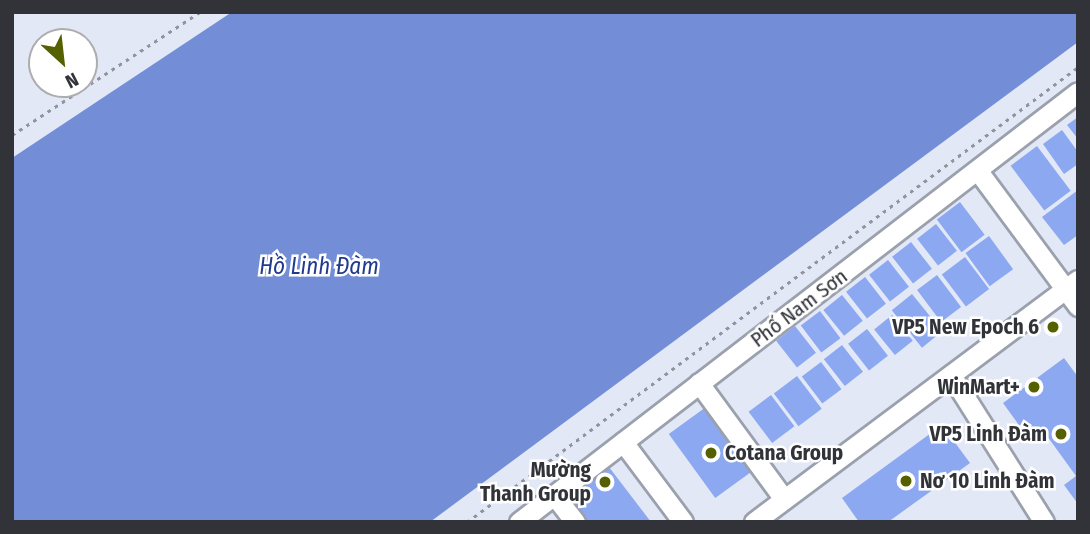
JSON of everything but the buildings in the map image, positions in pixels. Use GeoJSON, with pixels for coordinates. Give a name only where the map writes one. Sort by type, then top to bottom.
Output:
{"type":"FeatureCollection","features":[{"type":"Feature","properties":{"kind":"street","name":"Phố Nam Sơn"},"geometry":{"type":"LineString","coordinates":[[519,522],[978,172],[1078,92]]}},
{"type":"Feature","properties":{"kind":"street"},"geometry":{"type":"LineString","coordinates":[[978,172],[1071,285],[1078,306]]}},
{"type":"Feature","properties":{"kind":"street"},"geometry":{"type":"LineString","coordinates":[[754,522],[1071,285]]}},
{"type":"Feature","properties":{"kind":"street"},"geometry":{"type":"LineString","coordinates":[[951,375],[1044,522]]}},
{"type":"Feature","properties":{"kind":"street"},"geometry":{"type":"LineString","coordinates":[[699,383],[784,499]]}},
{"type":"Feature","properties":{"kind":"street"},"geometry":{"type":"LineString","coordinates":[[623,442],[682,522]]}},
{"type":"Feature","properties":{"kind":"street"},"geometry":{"type":"LineString","coordinates":[[554,495],[575,522]]}},
{"type":"Feature","properties":{"kind":"path"},"geometry":{"type":"LineString","coordinates":[[12,135],[200,12]]}},
{"type":"Feature","properties":{"kind":"path"},"geometry":{"type":"LineString","coordinates":[[467,522],[1078,67]]}},
{"type":"Feature","properties":{"kind":"water","name":"Hồ Linh Đàm"},"geometry":{"type":"Polygon","coordinates":[[[232,12],[1078,12],[1078,42],[430,522],[12,522],[12,158],[232,12]]]}},
{"type":"Feature","properties":{"kind":"place","name":"VP5 New Epoch 6"},"geometry":{"type":"Point","coordinates":[1053,327]}},
{"type":"Feature","properties":{"kind":"place","name":"WinMart+"},"geometry":{"type":"Point","coordinates":[1034,387]}},
{"type":"Feature","properties":{"kind":"place","name":"VP5 Linh Đàm"},"geometry":{"type":"Point","coordinates":[1061,434]}},
{"type":"Feature","properties":{"kind":"place","name":"Cotana Group"},"geometry":{"type":"Point","coordinates":[711,453]}},
{"type":"Feature","properties":{"kind":"place","name":"Nơ 10 Linh Đàm"},"geometry":{"type":"Point","coordinates":[906,481]}},
{"type":"Feature","properties":{"kind":"place","name":"Mường Thanh Group"},"geometry":{"type":"Point","coordinates":[605,482]}}]}
